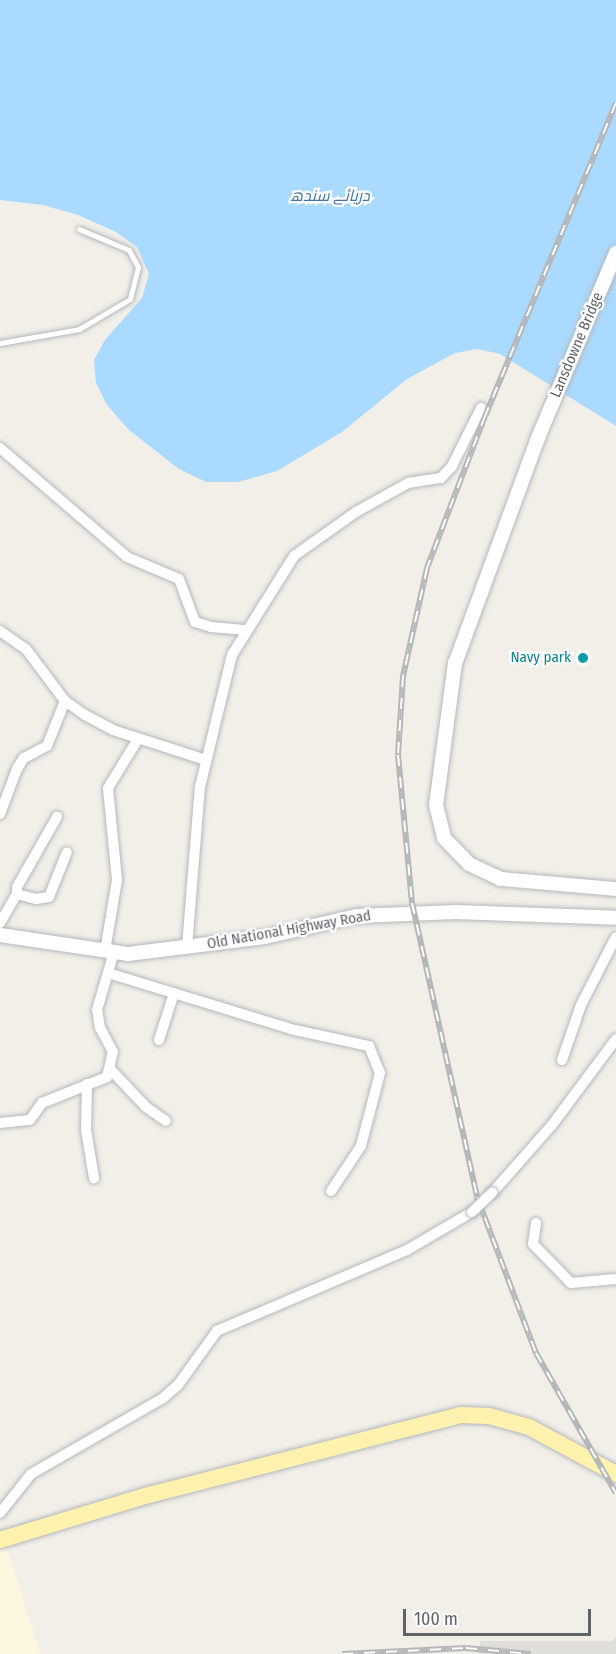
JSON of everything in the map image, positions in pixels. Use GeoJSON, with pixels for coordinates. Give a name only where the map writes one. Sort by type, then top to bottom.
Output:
{"type":"FeatureCollection","features":[{"type":"Feature","properties":{"kind":"main road","name":"Lansdowne Bridge"},"geometry":{"type":"LineString","coordinates":[[616,253],[538,438],[455,663],[436,805],[444,838],[469,864],[501,879],[616,889]]}},
{"type":"Feature","properties":{"kind":"main road","name":"Old National Highway Road"},"geometry":{"type":"LineString","coordinates":[[0,935],[110,952],[187,947],[265,938],[357,916],[383,914],[456,912],[616,918]]}},
{"type":"Feature","properties":{"kind":"main road"},"geometry":{"type":"LineString","coordinates":[[0,1529],[164,1480],[459,1404],[490,1406],[533,1417],[616,1463]]}},
{"type":"Feature","properties":{"kind":"main road"},"geometry":{"type":"LineString","coordinates":[[0,1540],[156,1493],[460,1415],[489,1416],[530,1427],[616,1474]]}},
{"type":"Feature","properties":{"kind":"street"},"geometry":{"type":"LineString","coordinates":[[187,947],[200,787],[232,656],[294,556],[356,512],[408,483],[437,479],[447,473],[481,408]]}},
{"type":"Feature","properties":{"kind":"street"},"geometry":{"type":"LineString","coordinates":[[0,447],[127,557],[179,579],[195,622],[211,627],[247,630]]}},
{"type":"Feature","properties":{"kind":"street"},"geometry":{"type":"LineString","coordinates":[[0,631],[26,649],[65,701],[113,730],[206,760]]}},
{"type":"Feature","properties":{"kind":"street"},"geometry":{"type":"LineString","coordinates":[[0,814],[17,769],[24,758],[47,746],[65,701]]}},
{"type":"Feature","properties":{"kind":"street"},"geometry":{"type":"LineString","coordinates":[[0,1123],[30,1120],[42,1103],[107,1077],[110,1069],[113,1052],[100,1028],[98,1010],[108,973],[117,880],[108,789],[138,739]]}},
{"type":"Feature","properties":{"kind":"street"},"geometry":{"type":"LineString","coordinates":[[17,894],[17,887],[57,817]]}},
{"type":"Feature","properties":{"kind":"street"},"geometry":{"type":"LineString","coordinates":[[0,923],[11,898],[17,894],[36,899],[49,897],[67,852]]}},
{"type":"Feature","properties":{"kind":"street"},"geometry":{"type":"LineString","coordinates":[[562,1060],[581,1005],[616,937]]}},
{"type":"Feature","properties":{"kind":"street"},"geometry":{"type":"LineString","coordinates":[[108,973],[295,1030],[369,1046],[380,1073],[361,1146],[331,1191]]}},
{"type":"Feature","properties":{"kind":"street"},"geometry":{"type":"LineString","coordinates":[[159,1040],[174,993]]}},
{"type":"Feature","properties":{"kind":"street"},"geometry":{"type":"LineString","coordinates":[[0,1513],[31,1474],[163,1398],[178,1384],[217,1331],[407,1250],[471,1212],[492,1193],[552,1125],[616,1038]]}},
{"type":"Feature","properties":{"kind":"street"},"geometry":{"type":"LineString","coordinates":[[110,1069],[146,1107],[166,1120]]}},
{"type":"Feature","properties":{"kind":"street"},"geometry":{"type":"LineString","coordinates":[[87,1084],[86,1130],[94,1178]]}},
{"type":"Feature","properties":{"kind":"street"},"geometry":{"type":"LineString","coordinates":[[536,1223],[533,1244],[571,1283],[616,1279]]}},
{"type":"Feature","properties":{"kind":"lane"},"geometry":{"type":"LineString","coordinates":[[0,343],[84,327],[130,299],[138,267],[129,250],[79,229]]}},
{"type":"Feature","properties":{"kind":"shaded area"},"geometry":{"type":"Polygon","coordinates":[[[6,1545],[40,1654],[0,1654],[0,1546],[6,1545]]]}},
{"type":"Feature","properties":{"kind":"shaded area"},"geometry":{"type":"Polygon","coordinates":[[[616,1637],[616,1654],[479,1654],[480,1641],[613,1641],[616,1637]]]}},
{"type":"Feature","properties":{"kind":"water","name":"دریائے سندھ"},"geometry":{"type":"Polygon","coordinates":[[[0,0],[616,0],[616,426],[500,354],[477,349],[455,353],[407,379],[342,432],[277,471],[238,482],[206,482],[179,469],[129,430],[107,405],[96,383],[94,360],[105,340],[142,298],[149,274],[137,247],[116,232],[78,215],[43,205],[0,200],[0,0]]]}},
{"type":"Feature","properties":{"kind":"railway"},"geometry":{"type":"LineString","coordinates":[[616,103],[485,416],[427,568],[403,676],[398,755],[412,903],[477,1197],[536,1353],[616,1493]]}},
{"type":"Feature","properties":{"kind":"railway"},"geometry":{"type":"LineString","coordinates":[[342,1654],[466,1648],[531,1654]]}},
{"type":"Feature","properties":{"kind":"place","name":"Navy park"},"geometry":{"type":"Point","coordinates":[583,658]}}]}
